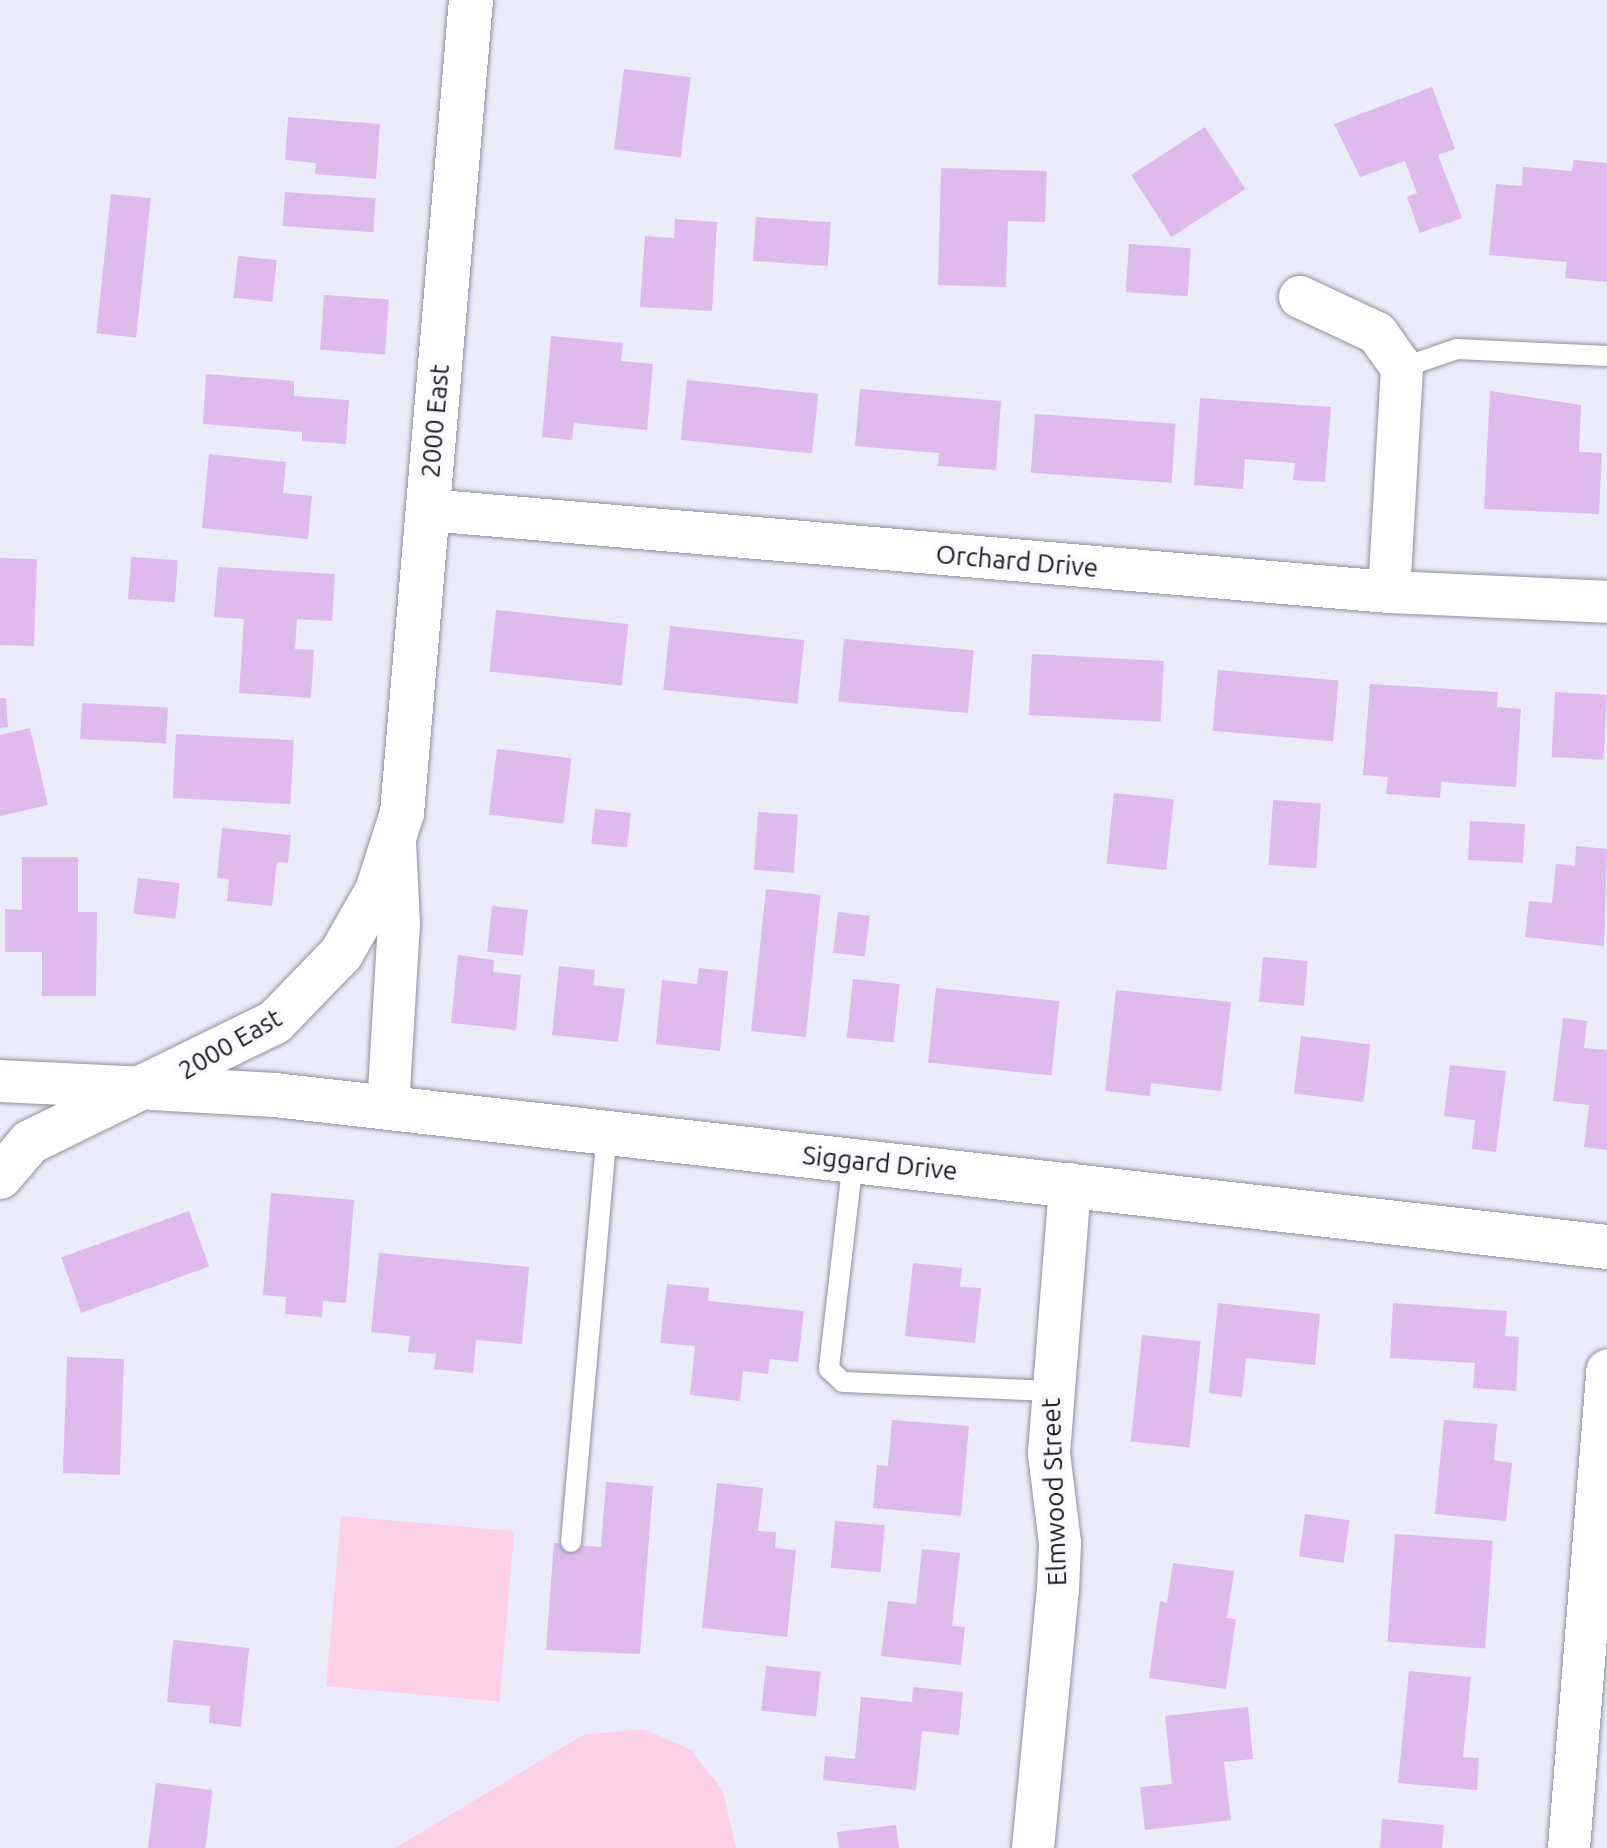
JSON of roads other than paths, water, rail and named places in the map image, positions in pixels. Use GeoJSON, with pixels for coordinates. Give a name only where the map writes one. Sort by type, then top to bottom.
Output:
{"type":"FeatureCollection","features":[{"type":"Feature","properties":{"kind":"street","name":"2000 East"},"geometry":{"type":"LineString","coordinates":[[388,1108],[399,924],[395,842],[428,510],[471,0]]}},
{"type":"Feature","properties":{"kind":"street"},"geometry":{"type":"LineString","coordinates":[[1300,297],[1377,333],[1402,368],[1389,592]]}},
{"type":"Feature","properties":{"kind":"street","name":"Orchard Drive"},"geometry":{"type":"LineString","coordinates":[[428,510],[1389,592],[1607,602]]}},
{"type":"Feature","properties":{"kind":"street","name":"2000 East"},"geometry":{"type":"LineString","coordinates":[[0,1177],[30,1142],[152,1088],[251,1037],[300,1001],[360,923],[395,842]]}},
{"type":"Feature","properties":{"kind":"street"},"geometry":{"type":"LineString","coordinates":[[0,1081],[152,1088]]}},
{"type":"Feature","properties":{"kind":"street","name":"Siggard Drive"},"geometry":{"type":"LineString","coordinates":[[152,1088],[388,1108],[1607,1247]]}},
{"type":"Feature","properties":{"kind":"street","name":"Elmwood Street"},"geometry":{"type":"LineString","coordinates":[[1033,1848],[1060,1543],[1049,1453],[1051,1391],[1070,1184]]}},
{"type":"Feature","properties":{"kind":"street"},"geometry":{"type":"LineString","coordinates":[[1569,1848],[1607,1371]]}},
{"type":"Feature","properties":{"kind":"lane"},"geometry":{"type":"LineString","coordinates":[[1402,368],[1457,349],[1607,356]]}},
{"type":"Feature","properties":{"kind":"lane"},"geometry":{"type":"LineString","coordinates":[[571,1542],[607,1132]]}},
{"type":"Feature","properties":{"kind":"lane"},"geometry":{"type":"LineString","coordinates":[[853,1160],[829,1369],[843,1382],[1051,1391]]}}]}
